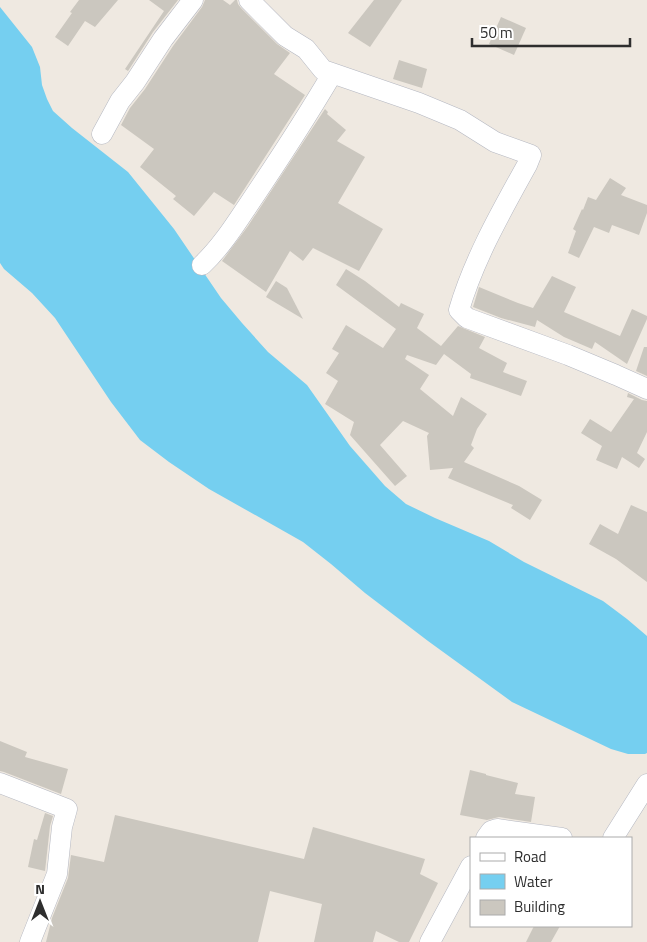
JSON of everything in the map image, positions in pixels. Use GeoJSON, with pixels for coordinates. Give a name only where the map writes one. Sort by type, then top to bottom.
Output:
{"type":"FeatureCollection","features":[{"type":"Feature","properties":{"kind":"street"},"geometry":{"type":"LineString","coordinates":[[102,134],[120,101],[192,0]]}},
{"type":"Feature","properties":{"kind":"street"},"geometry":{"type":"LineString","coordinates":[[249,0],[285,36],[306,49],[323,70],[419,103],[460,120],[495,142],[531,155],[476,263],[459,310],[473,321],[568,355],[647,389]]}},
{"type":"Feature","properties":{"kind":"street"},"geometry":{"type":"LineString","coordinates":[[202,265],[227,236],[301,126],[332,74]]}},
{"type":"Feature","properties":{"kind":"street"},"geometry":{"type":"LineString","coordinates":[[0,782],[67,809],[62,827],[57,874],[30,942]]}},
{"type":"Feature","properties":{"kind":"street"},"geometry":{"type":"LineString","coordinates":[[615,837],[647,784]]}},
{"type":"Feature","properties":{"kind":"street"},"geometry":{"type":"LineString","coordinates":[[487,837],[491,831],[497,829],[555,837]]}},
{"type":"Feature","properties":{"kind":"street"},"geometry":{"type":"LineString","coordinates":[[430,942],[470,868]]}},
{"type":"Feature","properties":{"kind":"water"},"geometry":{"type":"Polygon","coordinates":[[[0,7],[32,47],[40,67],[42,85],[53,111],[128,172],[174,229],[221,298],[268,352],[307,385],[350,446],[385,486],[406,504],[489,541],[524,562],[603,601],[647,636],[647,753],[628,754],[611,749],[512,702],[365,593],[303,542],[209,489],[140,440],[111,402],[55,318],[0,263],[0,7]]]}},
{"type":"Feature","properties":{"kind":"building"},"geometry":{"type":"Polygon","coordinates":[[[79,0],[118,0],[95,27],[85,21],[68,46],[55,37],[79,0]]]}},
{"type":"Feature","properties":{"kind":"building"},"geometry":{"type":"Polygon","coordinates":[[[149,0],[178,0],[153,32],[128,71],[125,69],[164,11],[149,0]]]}},
{"type":"Feature","properties":{"kind":"building"},"geometry":{"type":"Polygon","coordinates":[[[205,0],[223,0],[230,5],[237,0],[241,8],[277,44],[290,53],[274,74],[305,95],[234,205],[214,192],[194,216],[173,199],[176,196],[140,167],[154,149],[121,125],[130,108],[202,7],[205,0]]]}},
{"type":"Feature","properties":{"kind":"building"},"geometry":{"type":"Polygon","coordinates":[[[374,0],[402,0],[370,47],[348,33],[374,0]]]}},
{"type":"Feature","properties":{"kind":"building"},"geometry":{"type":"Polygon","coordinates":[[[501,17],[526,28],[514,55],[489,44],[501,17]]]}},
{"type":"Feature","properties":{"kind":"building"},"geometry":{"type":"Polygon","coordinates":[[[399,60],[427,69],[422,88],[393,79],[399,60]]]}},
{"type":"Feature","properties":{"kind":"building"},"geometry":{"type":"Polygon","coordinates":[[[325,109],[328,112],[327,114],[346,130],[337,141],[365,157],[338,203],[383,229],[359,271],[313,248],[303,261],[290,251],[266,292],[222,261],[248,226],[325,109]]]}},
{"type":"Feature","properties":{"kind":"building"},"geometry":{"type":"Polygon","coordinates":[[[610,178],[626,188],[621,195],[647,205],[647,213],[639,235],[612,225],[609,233],[594,227],[579,258],[568,253],[576,231],[573,229],[588,197],[596,200],[610,178]]]}},
{"type":"Feature","properties":{"kind":"building"},"geometry":{"type":"Polygon","coordinates":[[[346,269],[399,307],[401,303],[424,314],[417,328],[441,346],[458,326],[485,337],[479,348],[507,363],[503,372],[527,381],[521,396],[470,378],[471,374],[444,354],[436,365],[407,355],[405,359],[429,375],[420,389],[453,416],[461,397],[487,414],[477,429],[471,445],[474,448],[464,462],[519,486],[542,500],[530,520],[511,508],[513,505],[448,478],[453,468],[430,470],[427,436],[429,433],[403,421],[380,445],[407,476],[395,486],[350,435],[354,422],[325,404],[338,381],[326,373],[339,353],[332,349],[346,325],[383,348],[396,329],[336,285],[346,269]]]}},
{"type":"Feature","properties":{"kind":"building"},"geometry":{"type":"Polygon","coordinates":[[[552,276],[576,287],[564,312],[620,336],[632,309],[647,316],[627,364],[595,342],[592,349],[564,337],[537,320],[535,327],[501,318],[473,307],[479,287],[533,308],[552,276]]]}},
{"type":"Feature","properties":{"kind":"building"},"geometry":{"type":"Polygon","coordinates":[[[276,281],[287,288],[303,319],[266,297],[276,281]]]}},
{"type":"Feature","properties":{"kind":"building"},"geometry":{"type":"Polygon","coordinates":[[[644,347],[647,347],[647,376],[636,371],[644,347]]]}},
{"type":"Feature","properties":{"kind":"building"},"geometry":{"type":"Polygon","coordinates":[[[628,393],[647,401],[647,432],[637,453],[645,459],[639,468],[622,457],[617,469],[596,460],[602,446],[581,433],[590,419],[611,432],[634,399],[627,397],[628,393]]]}},
{"type":"Feature","properties":{"kind":"building"},"geometry":{"type":"Polygon","coordinates":[[[631,505],[647,512],[647,582],[616,559],[589,544],[600,524],[618,534],[631,505]]]}},
{"type":"Feature","properties":{"kind":"building"},"geometry":{"type":"Polygon","coordinates":[[[0,741],[27,752],[25,757],[68,769],[61,794],[0,771],[0,741]]]}},
{"type":"Feature","properties":{"kind":"building"},"geometry":{"type":"Polygon","coordinates":[[[470,770],[518,783],[515,794],[535,797],[531,822],[499,817],[487,820],[460,815],[470,770]]]}},
{"type":"Feature","properties":{"kind":"building"},"geometry":{"type":"Polygon","coordinates":[[[45,813],[53,816],[50,826],[45,871],[28,867],[34,839],[37,840],[45,813]]]}},
{"type":"Feature","properties":{"kind":"building"},"geometry":{"type":"Polygon","coordinates":[[[115,815],[304,859],[313,827],[425,859],[420,874],[438,883],[409,942],[399,942],[376,931],[373,942],[314,942],[322,904],[270,891],[258,942],[46,942],[52,918],[68,878],[71,855],[104,862],[115,815]]]}},
{"type":"Feature","properties":{"kind":"building"},"geometry":{"type":"Polygon","coordinates":[[[534,927],[559,927],[551,942],[526,942],[534,927]]]}}]}
